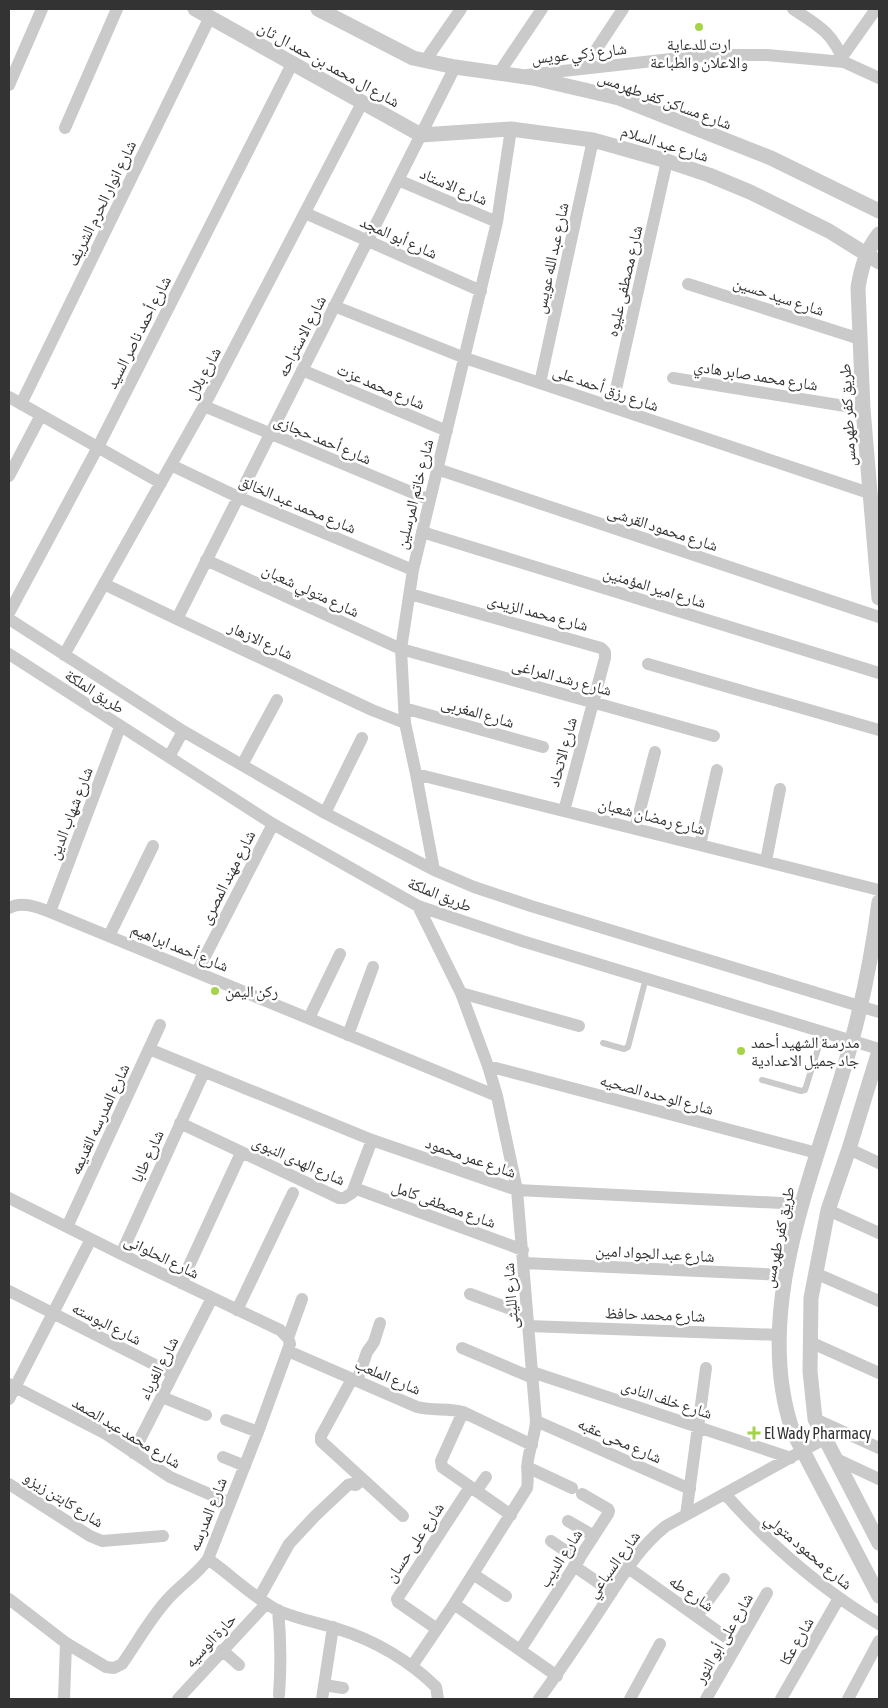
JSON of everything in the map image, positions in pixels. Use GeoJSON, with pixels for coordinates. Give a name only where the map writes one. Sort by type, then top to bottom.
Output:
{"type":"FeatureCollection","features":[{"type":"Feature","properties":{"kind":"street"},"geometry":{"type":"LineString","coordinates":[[9,85],[42,9]]}},
{"type":"Feature","properties":{"kind":"street"},"geometry":{"type":"LineString","coordinates":[[65,128],[118,9]]}},
{"type":"Feature","properties":{"kind":"street","name":"شارع ال محمد بن حمد ال ثان"},"geometry":{"type":"LineString","coordinates":[[195,9],[420,135]]}},
{"type":"Feature","properties":{"kind":"street","name":"شارع مساكن كفر طهرمس"},"geometry":{"type":"LineString","coordinates":[[318,9],[402,54],[455,67],[519,76],[588,90],[639,106],[771,158],[879,211]]}},
{"type":"Feature","properties":{"kind":"street"},"geometry":{"type":"LineString","coordinates":[[426,61],[461,9]]}},
{"type":"Feature","properties":{"kind":"street"},"geometry":{"type":"LineString","coordinates":[[499,73],[542,9]]}},
{"type":"Feature","properties":{"kind":"street"},"geometry":{"type":"LineString","coordinates":[[584,68],[623,9]]}},
{"type":"Feature","properties":{"kind":"street"},"geometry":{"type":"LineString","coordinates":[[793,9],[828,34],[838,47],[843,59]]}},
{"type":"Feature","properties":{"kind":"street"},"geometry":{"type":"LineString","coordinates":[[843,59],[876,9]]}},
{"type":"Feature","properties":{"kind":"street","name":"شارع انوار الحرم الشريف"},"geometry":{"type":"LineString","coordinates":[[21,404],[210,17]]}},
{"type":"Feature","properties":{"kind":"street","name":"شارع زكي عويس"},"geometry":{"type":"LineString","coordinates":[[519,76],[689,57],[728,55],[843,59],[879,78]]}},
{"type":"Feature","properties":{"kind":"street","name":"شارع أحمد ناصر السيد"},"geometry":{"type":"LineString","coordinates":[[9,613],[98,447],[292,64]]}},
{"type":"Feature","properties":{"kind":"street","name":"شارع الاستراحه"},"geometry":{"type":"LineString","coordinates":[[177,619],[455,67]]}},
{"type":"Feature","properties":{"kind":"street","name":"شارع بلال"},"geometry":{"type":"LineString","coordinates":[[64,654],[204,406],[362,103]]}},
{"type":"Feature","properties":{"kind":"street","name":"شارع عبد السلام"},"geometry":{"type":"LineString","coordinates":[[420,135],[511,130],[593,140],[667,161],[750,192],[829,231],[873,258]]}},
{"type":"Feature","properties":{"kind":"street","name":"شارع خاتم المرسلين"},"geometry":{"type":"LineString","coordinates":[[434,870],[405,723],[401,649],[413,570],[497,222],[511,130]]}},
{"type":"Feature","properties":{"kind":"street","name":"شارع عبد الله عويس"},"geometry":{"type":"LineString","coordinates":[[540,383],[593,140]]}},
{"type":"Feature","properties":{"kind":"street","name":"شارع مصطفى عليوه"},"geometry":{"type":"LineString","coordinates":[[612,407],[667,161]]}},
{"type":"Feature","properties":{"kind":"street","name":"شارع الاستاد"},"geometry":{"type":"LineString","coordinates":[[398,180],[497,222]]}},
{"type":"Feature","properties":{"kind":"street","name":"شارع أبو المجد"},"geometry":{"type":"LineString","coordinates":[[305,213],[481,290]]}},
{"type":"Feature","properties":{"kind":"street","name":"طريق كفر طهرمس"},"geometry":{"type":"LineString","coordinates":[[879,234],[873,258],[861,270],[858,288],[863,409],[879,598]]}},
{"type":"Feature","properties":{"kind":"street","name":"شارع سيد حسين"},"geometry":{"type":"LineString","coordinates":[[688,284],[860,339]]}},
{"type":"Feature","properties":{"kind":"street","name":"شارع رزق أحمد على"},"geometry":{"type":"LineString","coordinates":[[334,306],[464,358],[869,493]]}},
{"type":"Feature","properties":{"kind":"street","name":"شارع محمد عزت"},"geometry":{"type":"LineString","coordinates":[[302,370],[447,431]]}},
{"type":"Feature","properties":{"kind":"street","name":"شارع محمد صابر هادي"},"geometry":{"type":"LineString","coordinates":[[673,378],[863,409]]}},
{"type":"Feature","properties":{"kind":"street"},"geometry":{"type":"LineString","coordinates":[[9,397],[161,483]]}},
{"type":"Feature","properties":{"kind":"street","name":"شارع أحمد حجازى"},"geometry":{"type":"LineString","coordinates":[[204,406],[430,500]]}},
{"type":"Feature","properties":{"kind":"street"},"geometry":{"type":"LineString","coordinates":[[9,476],[41,416]]}},
{"type":"Feature","properties":{"kind":"street","name":"شارع محمد عبد الخالق"},"geometry":{"type":"LineString","coordinates":[[171,465],[238,497],[413,570]]}},
{"type":"Feature","properties":{"kind":"street","name":"شارع محمود القرشى"},"geometry":{"type":"LineString","coordinates":[[437,470],[879,617]]}},
{"type":"Feature","properties":{"kind":"street","name":"شارع امير المؤمنين"},"geometry":{"type":"LineString","coordinates":[[422,532],[879,673]]}},
{"type":"Feature","properties":{"kind":"street","name":"شارع متولي شعبان"},"geometry":{"type":"LineString","coordinates":[[206,560],[401,649]]}},
{"type":"Feature","properties":{"kind":"street","name":"شارع الازهار"},"geometry":{"type":"LineString","coordinates":[[104,584],[364,706],[405,723]]}},
{"type":"Feature","properties":{"kind":"street","name":"شارع محمد الزيدى"},"geometry":{"type":"LineString","coordinates":[[410,594],[601,648],[604,652],[604,658],[593,702]]}},
{"type":"Feature","properties":{"kind":"street","name":"طريق الملكة"},"geometry":{"type":"LineString","coordinates":[[9,619],[183,731],[324,813],[434,870],[474,887],[522,903],[879,1012]]}},
{"type":"Feature","properties":{"kind":"street","name":"شارع رشد المراغى"},"geometry":{"type":"LineString","coordinates":[[401,649],[714,736]]}},
{"type":"Feature","properties":{"kind":"street","name":"طريق الملكة"},"geometry":{"type":"LineString","coordinates":[[9,654],[273,824],[418,906],[522,941],[879,1050]]}},
{"type":"Feature","properties":{"kind":"street"},"geometry":{"type":"LineString","coordinates":[[648,664],[879,730]]}},
{"type":"Feature","properties":{"kind":"street"},"geometry":{"type":"LineString","coordinates":[[242,765],[276,700]]}},
{"type":"Feature","properties":{"kind":"street","name":"شارع الاتحاد"},"geometry":{"type":"LineString","coordinates":[[564,811],[593,702]]}},
{"type":"Feature","properties":{"kind":"street","name":"شارع المغربى"},"geometry":{"type":"LineString","coordinates":[[404,708],[543,747]]}},
{"type":"Feature","properties":{"kind":"street","name":"شارع شهاب الدين"},"geometry":{"type":"LineString","coordinates":[[50,912],[120,726]]}},
{"type":"Feature","properties":{"kind":"street"},"geometry":{"type":"LineString","coordinates":[[169,757],[183,731]]}},
{"type":"Feature","properties":{"kind":"street"},"geometry":{"type":"LineString","coordinates":[[324,813],[362,738]]}},
{"type":"Feature","properties":{"kind":"street"},"geometry":{"type":"LineString","coordinates":[[636,829],[655,752]]}},
{"type":"Feature","properties":{"kind":"street"},"geometry":{"type":"LineString","coordinates":[[700,845],[716,770]]}},
{"type":"Feature","properties":{"kind":"street","name":"شارع رمضان شعبان"},"geometry":{"type":"LineString","coordinates":[[416,774],[879,890]]}},
{"type":"Feature","properties":{"kind":"street"},"geometry":{"type":"LineString","coordinates":[[766,861],[780,789]]}},
{"type":"Feature","properties":{"kind":"street","name":"شارع مهند المصرى"},"geometry":{"type":"LineString","coordinates":[[197,972],[273,824]]}},
{"type":"Feature","properties":{"kind":"street"},"geometry":{"type":"LineString","coordinates":[[109,936],[153,846]]}},
{"type":"Feature","properties":{"kind":"street","name":"طريق كفر طهرمس"},"geometry":{"type":"LineString","coordinates":[[879,902],[870,964],[852,1041],[802,1204],[785,1275],[780,1335],[781,1390],[796,1454],[879,1596]]}},
{"type":"Feature","properties":{"kind":"street","name":"شارع أحمد ابراهيم"},"geometry":{"type":"LineString","coordinates":[[12,906],[33,906],[50,912],[497,1096]]}},
{"type":"Feature","properties":{"kind":"street","name":"شارع الليثى"},"geometry":{"type":"LineString","coordinates":[[412,1666],[473,1574],[496,1548],[511,1515],[527,1488],[529,1480],[527,1467],[536,1421],[517,1190],[497,1096],[461,993],[418,906]]}},
{"type":"Feature","properties":{"kind":"street"},"geometry":{"type":"LineString","coordinates":[[308,1018],[340,954]]}},
{"type":"Feature","properties":{"kind":"street"},"geometry":{"type":"LineString","coordinates":[[348,1035],[373,967]]}},
{"type":"Feature","properties":{"kind":"street"},"geometry":{"type":"LineString","coordinates":[[461,993],[579,1026]]}},
{"type":"Feature","properties":{"kind":"street","name":"شارع المدرسه القديمه"},"geometry":{"type":"LineString","coordinates":[[67,1227],[160,1025]]}},
{"type":"Feature","properties":{"kind":"street","name":"شارع عمر محمود"},"geometry":{"type":"LineString","coordinates":[[149,1049],[372,1140],[517,1190],[802,1204]]}},
{"type":"Feature","properties":{"kind":"street"},"geometry":{"type":"LineString","coordinates":[[879,1050],[850,1149],[828,1210],[811,1298],[810,1342],[810,1371],[815,1419],[834,1458],[873,1523],[879,1542]]}},
{"type":"Feature","properties":{"kind":"street","name":"شارع الوحده الصحيه"},"geometry":{"type":"LineString","coordinates":[[488,1066],[817,1153]]}},
{"type":"Feature","properties":{"kind":"street","name":"شارع طابا"},"geometry":{"type":"LineString","coordinates":[[120,1254],[204,1072]]}},
{"type":"Feature","properties":{"kind":"street","name":"شارع الهدى النبوى"},"geometry":{"type":"LineString","coordinates":[[180,1123],[339,1198],[348,1196],[354,1188],[372,1140]]}},
{"type":"Feature","properties":{"kind":"street"},"geometry":{"type":"LineString","coordinates":[[850,1149],[879,1163]]}},
{"type":"Feature","properties":{"kind":"street"},"geometry":{"type":"LineString","coordinates":[[182,1283],[241,1153]]}},
{"type":"Feature","properties":{"kind":"street","name":"شارع مصطفى كامل"},"geometry":{"type":"LineString","coordinates":[[354,1188],[523,1256]]}},
{"type":"Feature","properties":{"kind":"street"},"geometry":{"type":"LineString","coordinates":[[237,1310],[293,1193]]}},
{"type":"Feature","properties":{"kind":"street","name":"شارع الحلوانى"},"geometry":{"type":"LineString","coordinates":[[9,1198],[120,1254],[280,1330],[288,1338]]}},
{"type":"Feature","properties":{"kind":"street"},"geometry":{"type":"LineString","coordinates":[[828,1210],[879,1233]]}},
{"type":"Feature","properties":{"kind":"street"},"geometry":{"type":"LineString","coordinates":[[11,1390],[53,1314],[91,1239]]}},
{"type":"Feature","properties":{"kind":"street","name":"شارع عبد الجواد امين"},"geometry":{"type":"LineString","coordinates":[[523,1256],[785,1275]]}},
{"type":"Feature","properties":{"kind":"street"},"geometry":{"type":"LineString","coordinates":[[815,1273],[879,1301]]}},
{"type":"Feature","properties":{"kind":"street","name":"شارع البوسته"},"geometry":{"type":"LineString","coordinates":[[9,1291],[173,1374]]}},
{"type":"Feature","properties":{"kind":"street","name":"شارع محمد حافظ"},"geometry":{"type":"LineString","coordinates":[[470,1294],[528,1320],[780,1335]]}},
{"type":"Feature","properties":{"kind":"street","name":"شارع الغرباء"},"geometry":{"type":"LineString","coordinates":[[134,1453],[212,1298]]}},
{"type":"Feature","properties":{"kind":"street"},"geometry":{"type":"LineString","coordinates":[[288,1351],[290,1344],[288,1338],[302,1299]]}},
{"type":"Feature","properties":{"kind":"street"},"geometry":{"type":"LineString","coordinates":[[380,1323],[374,1342],[321,1436],[321,1441],[403,1516]]}},
{"type":"Feature","properties":{"kind":"street"},"geometry":{"type":"LineString","coordinates":[[810,1342],[879,1373]]}},
{"type":"Feature","properties":{"kind":"street","name":"شارع خلف النادى"},"geometry":{"type":"LineString","coordinates":[[462,1348],[532,1375],[698,1427],[796,1454]]}},
{"type":"Feature","properties":{"kind":"street","name":"شارع الملعب"},"geometry":{"type":"LineString","coordinates":[[288,1351],[417,1407],[428,1410],[455,1410],[463,1412],[532,1445]]}},
{"type":"Feature","properties":{"kind":"street","name":"شارع المدرسه"},"geometry":{"type":"LineString","coordinates":[[9,1599],[66,1643],[106,1667],[114,1668],[122,1664],[157,1612],[180,1586],[202,1568],[208,1559],[288,1351]]}},
{"type":"Feature","properties":{"kind":"street"},"geometry":{"type":"LineString","coordinates":[[686,1515],[706,1368]]}},
{"type":"Feature","properties":{"kind":"street","name":"شارع محمد عبد الصمد"},"geometry":{"type":"LineString","coordinates":[[11,1390],[106,1434],[170,1477],[230,1503]]}},
{"type":"Feature","properties":{"kind":"street"},"geometry":{"type":"LineString","coordinates":[[162,1397],[206,1415]]}},
{"type":"Feature","properties":{"kind":"street"},"geometry":{"type":"LineString","coordinates":[[463,1412],[441,1461],[441,1465],[511,1515]]}},
{"type":"Feature","properties":{"kind":"street"},"geometry":{"type":"LineString","coordinates":[[815,1419],[879,1448]]}},
{"type":"Feature","properties":{"kind":"street"},"geometry":{"type":"LineString","coordinates":[[226,1420],[258,1432]]}},
{"type":"Feature","properties":{"kind":"street","name":"شارع محى عقبه"},"geometry":{"type":"LineString","coordinates":[[536,1421],[690,1489]]}},
{"type":"Feature","properties":{"kind":"street","name":"شارع السباعي"},"geometry":{"type":"LineString","coordinates":[[539,1699],[557,1676],[628,1567],[652,1537],[666,1526],[824,1439]]}},
{"type":"Feature","properties":{"kind":"street"},"geometry":{"type":"LineString","coordinates":[[223,1457],[245,1466]]}},
{"type":"Feature","properties":{"kind":"street"},"geometry":{"type":"LineString","coordinates":[[834,1458],[879,1479]]}},
{"type":"Feature","properties":{"kind":"street","name":"شارع الديب"},"geometry":{"type":"LineString","coordinates":[[520,1650],[609,1511],[577,1491],[527,1467]]}},
{"type":"Feature","properties":{"kind":"street"},"geometry":{"type":"LineString","coordinates":[[473,1489],[486,1477]]}},
{"type":"Feature","properties":{"kind":"street","name":"حارة الوسيه"},"geometry":{"type":"LineString","coordinates":[[178,1699],[222,1650],[262,1601],[289,1544],[348,1485],[356,1485],[362,1480]]}},
{"type":"Feature","properties":{"kind":"street","name":"شارع كابتن زيزو"},"geometry":{"type":"LineString","coordinates":[[9,1484],[90,1536],[102,1541],[163,1536]]}},
{"type":"Feature","properties":{"kind":"street","name":"شارع على حسان"},"geometry":{"type":"LineString","coordinates":[[437,1629],[398,1602],[397,1599],[473,1489]]}},
{"type":"Feature","properties":{"kind":"street","name":"شارع محمود متولي"},"geometry":{"type":"LineString","coordinates":[[725,1494],[778,1549],[839,1598],[879,1624]]}},
{"type":"Feature","properties":{"kind":"street"},"geometry":{"type":"LineString","coordinates":[[568,1521],[594,1536]]}},
{"type":"Feature","properties":{"kind":"street"},"geometry":{"type":"LineString","coordinates":[[551,1541],[612,1592]]}},
{"type":"Feature","properties":{"kind":"street"},"geometry":{"type":"LineString","coordinates":[[208,1559],[262,1601],[278,1610],[353,1634],[412,1666],[436,1688],[438,1699]]}},
{"type":"Feature","properties":{"kind":"street","name":"شارع طه"},"geometry":{"type":"LineString","coordinates":[[628,1567],[737,1645]]}},
{"type":"Feature","properties":{"kind":"street"},"geometry":{"type":"LineString","coordinates":[[473,1574],[506,1596]]}},
{"type":"Feature","properties":{"kind":"street"},"geometry":{"type":"LineString","coordinates":[[697,1616],[724,1579]]}},
{"type":"Feature","properties":{"kind":"street","name":"شارع على أبو النور"},"geometry":{"type":"LineString","coordinates":[[706,1699],[767,1593]]}},
{"type":"Feature","properties":{"kind":"street","name":"شارع عكا"},"geometry":{"type":"LineString","coordinates":[[781,1699],[839,1598]]}},
{"type":"Feature","properties":{"kind":"street"},"geometry":{"type":"LineString","coordinates":[[454,1604],[557,1676]]}},
{"type":"Feature","properties":{"kind":"street"},"geometry":{"type":"LineString","coordinates":[[278,1610],[281,1639],[279,1696]]}},
{"type":"Feature","properties":{"kind":"street"},"geometry":{"type":"LineString","coordinates":[[322,1699],[333,1627]]}},
{"type":"Feature","properties":{"kind":"street"},"geometry":{"type":"LineString","coordinates":[[848,1699],[879,1641]]}},
{"type":"Feature","properties":{"kind":"street"},"geometry":{"type":"LineString","coordinates":[[64,1699],[66,1643]]}},
{"type":"Feature","properties":{"kind":"street"},"geometry":{"type":"LineString","coordinates":[[630,1699],[660,1644]]}},
{"type":"Feature","properties":{"kind":"street"},"geometry":{"type":"LineString","coordinates":[[222,1650],[239,1665]]}},
{"type":"Feature","properties":{"kind":"street"},"geometry":{"type":"LineString","coordinates":[[324,1685],[344,1688]]}},
{"type":"Feature","properties":{"kind":"lane"},"geometry":{"type":"LineString","coordinates":[[603,1043],[624,1049],[628,1048],[646,978]]}},
{"type":"Feature","properties":{"kind":"lane"},"geometry":{"type":"LineString","coordinates":[[762,1080],[803,1091],[807,1086],[823,1033]]}},
{"type":"Feature","properties":{"kind":"place","name":"ارت للدعاية والاعلان والطباعة"},"geometry":{"type":"Point","coordinates":[699,27]}},
{"type":"Feature","properties":{"kind":"place","name":"ركن اليمن"},"geometry":{"type":"Point","coordinates":[215,991]}},
{"type":"Feature","properties":{"kind":"place","name":"مدرسة الشهيد أحمد جاد جميل الاعدادية"},"geometry":{"type":"Point","coordinates":[741,1051]}},
{"type":"Feature","properties":{"kind":"place","name":"El Wady Pharmacy"},"geometry":{"type":"Point","coordinates":[754,1433]}}]}
